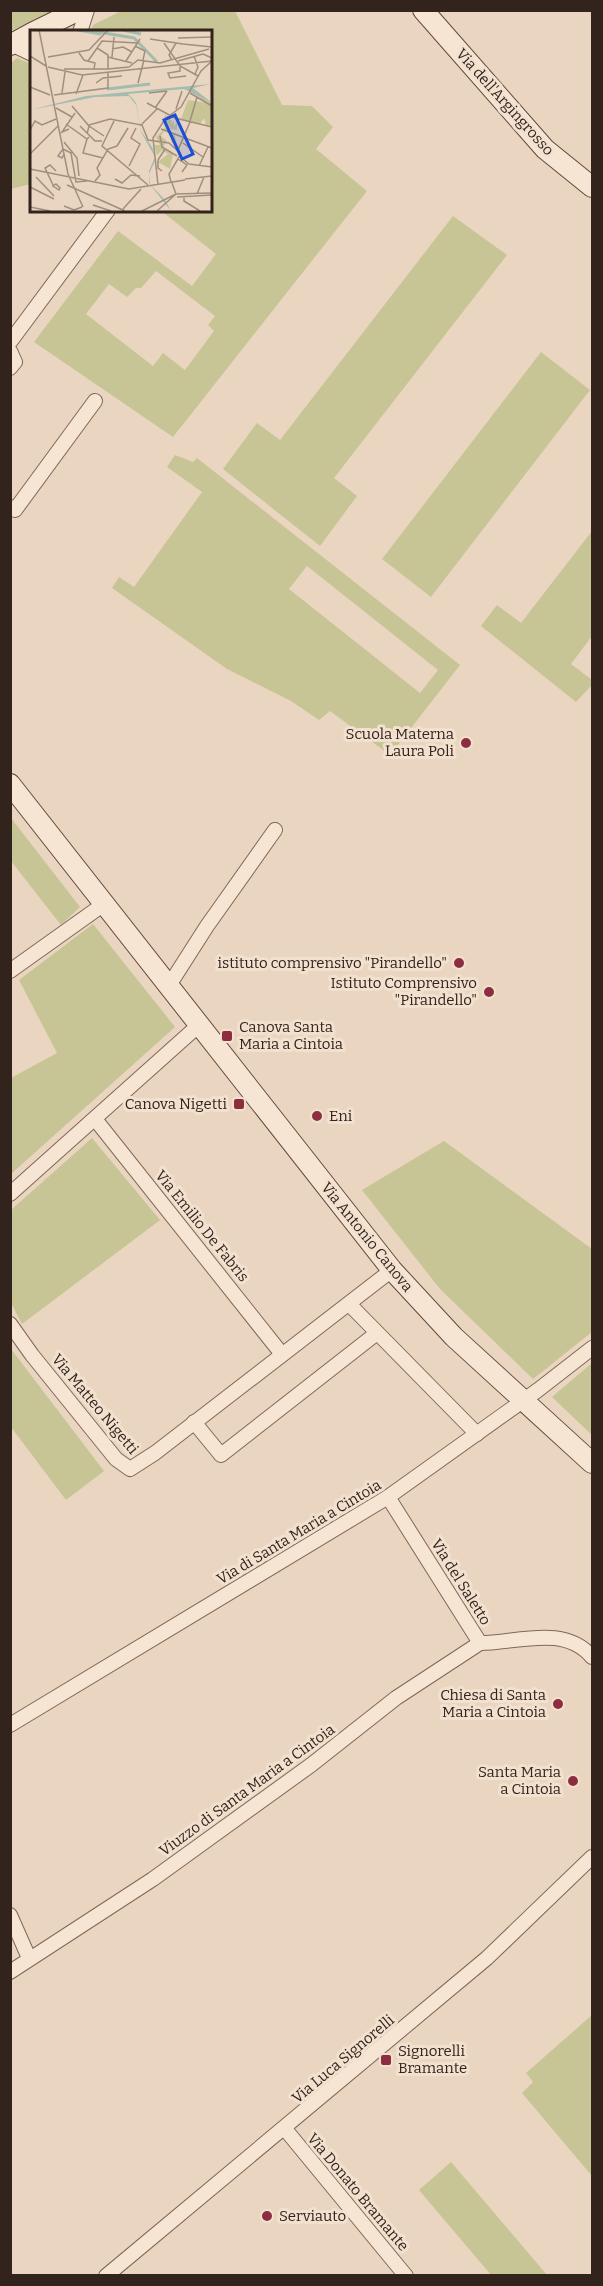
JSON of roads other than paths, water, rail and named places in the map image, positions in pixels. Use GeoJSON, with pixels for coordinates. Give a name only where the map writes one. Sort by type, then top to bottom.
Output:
{"type":"FeatureCollection","features":[{"type":"Feature","properties":{"kind":"street"},"geometry":{"type":"LineString","coordinates":[[37,30],[79,10]]}},
{"type":"Feature","properties":{"kind":"street"},"geometry":{"type":"LineString","coordinates":[[81,30],[87,10]]}},
{"type":"Feature","properties":{"kind":"street"},"geometry":{"type":"LineString","coordinates":[[408,10],[441,31]]}},
{"type":"Feature","properties":{"kind":"street","name":"Via dell'Argingrosso"},"geometry":{"type":"LineString","coordinates":[[423,10],[546,149],[592,187]]}},
{"type":"Feature","properties":{"kind":"street"},"geometry":{"type":"LineString","coordinates":[[11,45],[30,34]]}},
{"type":"Feature","properties":{"kind":"street"},"geometry":{"type":"LineString","coordinates":[[11,45],[30,53]]}},
{"type":"Feature","properties":{"kind":"street"},"geometry":{"type":"LineString","coordinates":[[10,342],[107,212]]}},
{"type":"Feature","properties":{"kind":"street"},"geometry":{"type":"LineString","coordinates":[[10,351],[15,362],[10,368]]}},
{"type":"Feature","properties":{"kind":"street"},"geometry":{"type":"LineString","coordinates":[[10,507],[15,510],[95,401]]}},
{"type":"Feature","properties":{"kind":"street","name":"Via Antonio Canova"},"geometry":{"type":"LineString","coordinates":[[10,784],[392,1270],[454,1337],[592,1463]]}},
{"type":"Feature","properties":{"kind":"street"},"geometry":{"type":"LineString","coordinates":[[168,987],[207,926],[275,831]]}},
{"type":"Feature","properties":{"kind":"street"},"geometry":{"type":"LineString","coordinates":[[13,968],[104,904]]}},
{"type":"Feature","properties":{"kind":"street"},"geometry":{"type":"LineString","coordinates":[[10,1194],[199,1026]]}},
{"type":"Feature","properties":{"kind":"street","name":"Via Emilio De Fabris"},"geometry":{"type":"LineString","coordinates":[[95,1119],[281,1353]]}},
{"type":"Feature","properties":{"kind":"street","name":"Via Matteo Nigetti"},"geometry":{"type":"LineString","coordinates":[[10,1324],[32,1355],[126,1468],[140,1463],[281,1353],[350,1305],[392,1270]]}},
{"type":"Feature","properties":{"kind":"street"},"geometry":{"type":"LineString","coordinates":[[350,1305],[477,1434]]}},
{"type":"Feature","properties":{"kind":"street"},"geometry":{"type":"LineString","coordinates":[[194,1422],[221,1455],[377,1333]]}},
{"type":"Feature","properties":{"kind":"street","name":"Via di Santa Maria a Cintoia"},"geometry":{"type":"LineString","coordinates":[[10,1725],[388,1497],[524,1401],[592,1348]]}},
{"type":"Feature","properties":{"kind":"street","name":"Via del Saletto"},"geometry":{"type":"LineString","coordinates":[[388,1497],[480,1643],[560,1637],[581,1646],[592,1657]]}},
{"type":"Feature","properties":{"kind":"street","name":"Viuzzo di Santa Maria a Cintoia"},"geometry":{"type":"LineString","coordinates":[[10,1972],[153,1879],[311,1765],[396,1698],[480,1643]]}},
{"type":"Feature","properties":{"kind":"street","name":"Via Luca Signorelli"},"geometry":{"type":"LineString","coordinates":[[106,2276],[285,2129],[487,1958],[592,1857]]}},
{"type":"Feature","properties":{"kind":"street"},"geometry":{"type":"LineString","coordinates":[[10,1914],[29,1958]]}},
{"type":"Feature","properties":{"kind":"street","name":"Via Donato Bramante"},"geometry":{"type":"LineString","coordinates":[[285,2129],[406,2276]]}},
{"type":"Feature","properties":{"kind":"place","name":"Scuola Materna Laura Poli"},"geometry":{"type":"Point","coordinates":[466,743]}},
{"type":"Feature","properties":{"kind":"place","name":"istituto comprensivo \"Pirandello\""},"geometry":{"type":"Point","coordinates":[459,963]}},
{"type":"Feature","properties":{"kind":"place","name":"Istituto Comprensivo \"Pirandello\""},"geometry":{"type":"Point","coordinates":[489,992]}},
{"type":"Feature","properties":{"kind":"place","name":"Canova Santa Maria a Cintoia"},"geometry":{"type":"Point","coordinates":[227,1036]}},
{"type":"Feature","properties":{"kind":"place","name":"Canova Nigetti"},"geometry":{"type":"Point","coordinates":[239,1104]}},
{"type":"Feature","properties":{"kind":"place","name":"Eni"},"geometry":{"type":"Point","coordinates":[317,1116]}},
{"type":"Feature","properties":{"kind":"place","name":"Chiesa di Santa Maria a Cintoia"},"geometry":{"type":"Point","coordinates":[558,1704]}},
{"type":"Feature","properties":{"kind":"place","name":"Santa Maria a Cintoia"},"geometry":{"type":"Point","coordinates":[573,1781]}},
{"type":"Feature","properties":{"kind":"place","name":"Signorelli Bramante"},"geometry":{"type":"Point","coordinates":[386,2060]}},
{"type":"Feature","properties":{"kind":"place","name":"Serviauto"},"geometry":{"type":"Point","coordinates":[267,2216]}}]}
